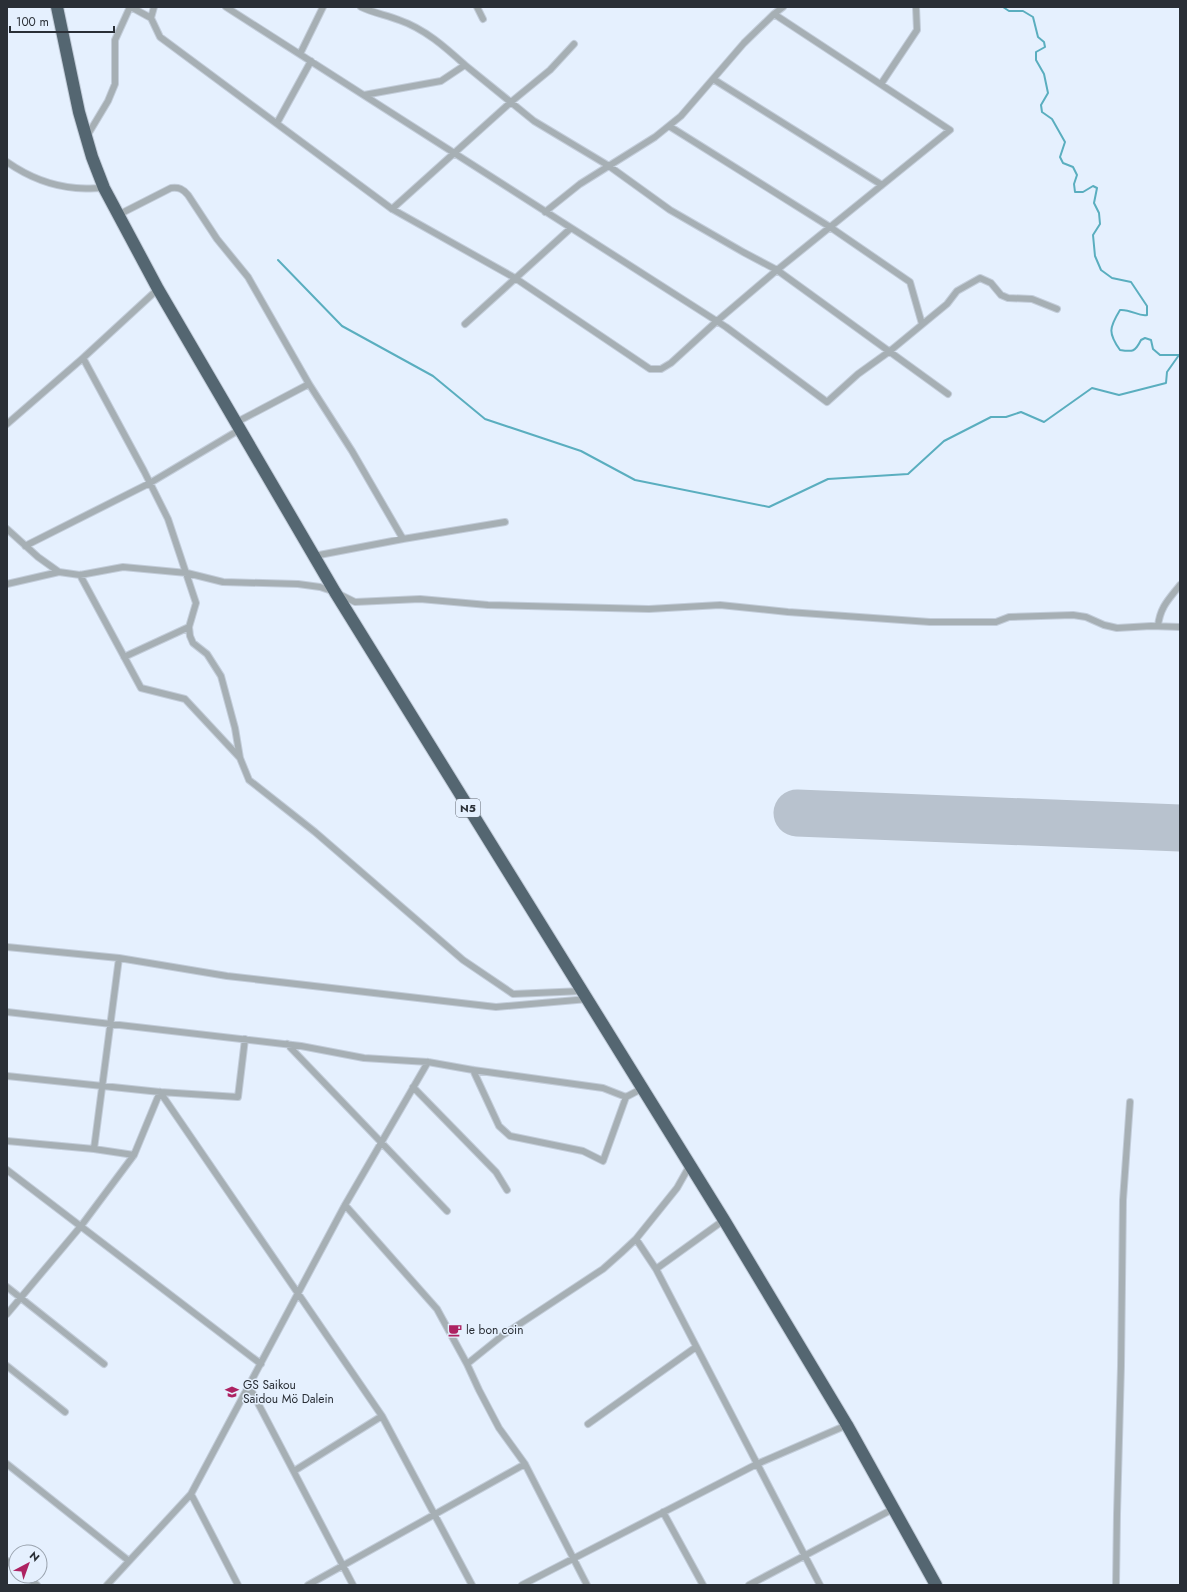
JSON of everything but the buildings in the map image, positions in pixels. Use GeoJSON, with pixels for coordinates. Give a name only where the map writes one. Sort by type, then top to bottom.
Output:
{"type":"FeatureCollection","features":[{"type":"Feature","properties":{"kind":"highway","name":"N5"},"geometry":{"type":"LineString","coordinates":[[57,7],[77,105],[92,157],[104,188],[158,289],[335,592],[724,1220],[847,1425],[936,1585]]}},
{"type":"Feature","properties":{"kind":"street"},"geometry":{"type":"LineString","coordinates":[[86,137],[105,107],[115,84],[115,40],[131,7],[151,18],[160,37],[392,209],[515,278],[650,369],[661,370],[671,363],[717,321],[777,270],[950,130],[774,10]]}},
{"type":"Feature","properties":{"kind":"street"},"geometry":{"type":"LineString","coordinates":[[151,18],[154,7]]}},
{"type":"Feature","properties":{"kind":"street"},"geometry":{"type":"LineString","coordinates":[[226,7],[717,321],[826,402],[858,374],[890,351],[947,304],[957,291],[980,278],[991,283],[1002,295],[1008,298],[1032,299],[1057,309]]}},
{"type":"Feature","properties":{"kind":"street"},"geometry":{"type":"LineString","coordinates":[[300,54],[323,7]]}},
{"type":"Feature","properties":{"kind":"street"},"geometry":{"type":"LineString","coordinates":[[361,7],[400,20],[421,30],[439,42],[534,121],[609,166],[670,210],[742,252],[777,270],[948,394]]}},
{"type":"Feature","properties":{"kind":"street"},"geometry":{"type":"LineString","coordinates":[[477,7],[483,19]]}},
{"type":"Feature","properties":{"kind":"street"},"geometry":{"type":"LineString","coordinates":[[545,212],[580,184],[655,137],[682,116],[744,43],[777,7]]}},
{"type":"Feature","properties":{"kind":"street"},"geometry":{"type":"LineString","coordinates":[[774,10],[783,7]]}},
{"type":"Feature","properties":{"kind":"street"},"geometry":{"type":"LineString","coordinates":[[881,84],[917,30],[916,7]]}},
{"type":"Feature","properties":{"kind":"street"},"geometry":{"type":"LineString","coordinates":[[392,209],[455,154],[511,102],[550,70],[574,44]]}},
{"type":"Feature","properties":{"kind":"street"},"geometry":{"type":"LineString","coordinates":[[277,123],[311,61]]}},
{"type":"Feature","properties":{"kind":"street"},"geometry":{"type":"LineString","coordinates":[[364,95],[441,81],[465,65]]}},
{"type":"Feature","properties":{"kind":"street"},"geometry":{"type":"LineString","coordinates":[[713,79],[882,185]]}},
{"type":"Feature","properties":{"kind":"street"},"geometry":{"type":"LineString","coordinates":[[669,126],[830,227],[910,282],[922,324]]}},
{"type":"Feature","properties":{"kind":"street"},"geometry":{"type":"LineString","coordinates":[[7,162],[40,179],[60,185],[76,188],[104,188]]}},
{"type":"Feature","properties":{"kind":"street"},"geometry":{"type":"LineString","coordinates":[[118,215],[171,188],[184,190],[217,239],[248,276],[310,384],[352,451],[403,539]]}},
{"type":"Feature","properties":{"kind":"street"},"geometry":{"type":"LineString","coordinates":[[465,324],[571,228]]}},
{"type":"Feature","properties":{"kind":"street"},"geometry":{"type":"LineString","coordinates":[[7,424],[83,358],[158,289]]}},
{"type":"Feature","properties":{"kind":"street"},"geometry":{"type":"LineString","coordinates":[[83,358],[168,519],[196,603],[189,627],[190,636],[193,643],[207,654],[222,676],[236,728],[240,758],[249,780],[315,832],[463,960],[513,994],[585,995]]}},
{"type":"Feature","properties":{"kind":"street"},"geometry":{"type":"LineString","coordinates":[[25,546],[150,483],[237,426],[310,384]]}},
{"type":"Feature","properties":{"kind":"street"},"geometry":{"type":"LineString","coordinates":[[314,556],[505,522]]}},
{"type":"Feature","properties":{"kind":"street"},"geometry":{"type":"LineString","coordinates":[[7,529],[38,557],[59,572]]}},
{"type":"Feature","properties":{"kind":"street"},"geometry":{"type":"LineString","coordinates":[[7,584],[59,572],[80,575],[123,567],[187,573],[223,582],[298,584],[320,587],[335,592],[355,602],[420,599],[488,604],[649,609],[720,605],[788,612],[930,622],[996,622],[1009,617],[1073,615],[1117,628],[1158,626],[1180,627]]}},
{"type":"Feature","properties":{"kind":"street"},"geometry":{"type":"LineString","coordinates":[[80,575],[141,688],[185,699],[240,758]]}},
{"type":"Feature","properties":{"kind":"street"},"geometry":{"type":"LineString","coordinates":[[1158,626],[1166,601],[1180,585]]}},
{"type":"Feature","properties":{"kind":"street"},"geometry":{"type":"LineString","coordinates":[[124,657],[189,627]]}},
{"type":"Feature","properties":{"kind":"street"},"geometry":{"type":"LineString","coordinates":[[7,947],[119,958],[227,976],[496,1007],[585,995]]}},
{"type":"Feature","properties":{"kind":"street"},"geometry":{"type":"LineString","coordinates":[[94,1149],[119,958]]}},
{"type":"Feature","properties":{"kind":"street"},"geometry":{"type":"LineString","coordinates":[[7,1012],[287,1044],[364,1058],[428,1062],[473,1070],[603,1088],[626,1097]]}},
{"type":"Feature","properties":{"kind":"street"},"geometry":{"type":"LineString","coordinates":[[7,1076],[160,1092],[238,1097],[245,1039]]}},
{"type":"Feature","properties":{"kind":"street"},"geometry":{"type":"LineString","coordinates":[[287,1044],[447,1212]]}},
{"type":"Feature","properties":{"kind":"street"},"geometry":{"type":"LineString","coordinates":[[107,1585],[191,1494],[345,1205],[428,1062]]}},
{"type":"Feature","properties":{"kind":"street"},"geometry":{"type":"LineString","coordinates":[[473,1070],[499,1126],[510,1136],[584,1151],[603,1161],[626,1097],[643,1088]]}},
{"type":"Feature","properties":{"kind":"street"},"geometry":{"type":"LineString","coordinates":[[413,1087],[496,1172],[508,1190]]}},
{"type":"Feature","properties":{"kind":"street"},"geometry":{"type":"LineString","coordinates":[[7,1314],[81,1226],[134,1155],[160,1092]]}},
{"type":"Feature","properties":{"kind":"street"},"geometry":{"type":"LineString","coordinates":[[160,1092],[382,1416],[472,1585]]}},
{"type":"Feature","properties":{"kind":"street"},"geometry":{"type":"LineString","coordinates":[[1116,1585],[1123,1200],[1130,1102]]}},
{"type":"Feature","properties":{"kind":"street"},"geometry":{"type":"LineString","coordinates":[[7,1141],[94,1149],[134,1155]]}},
{"type":"Feature","properties":{"kind":"street"},"geometry":{"type":"LineString","coordinates":[[467,1364],[524,1320],[547,1307],[604,1269],[636,1239],[677,1188],[690,1164]]}},
{"type":"Feature","properties":{"kind":"street"},"geometry":{"type":"LineString","coordinates":[[7,1170],[261,1364]]}},
{"type":"Feature","properties":{"kind":"street"},"geometry":{"type":"LineString","coordinates":[[345,1205],[437,1309],[499,1428],[525,1464],[587,1585]]}},
{"type":"Feature","properties":{"kind":"street"},"geometry":{"type":"LineString","coordinates":[[656,1269],[724,1220]]}},
{"type":"Feature","properties":{"kind":"street"},"geometry":{"type":"LineString","coordinates":[[636,1239],[656,1269],[820,1585]]}},
{"type":"Feature","properties":{"kind":"street"},"geometry":{"type":"LineString","coordinates":[[7,1287],[104,1364]]}},
{"type":"Feature","properties":{"kind":"street"},"geometry":{"type":"LineString","coordinates":[[588,1424],[696,1347]]}},
{"type":"Feature","properties":{"kind":"street"},"geometry":{"type":"LineString","coordinates":[[7,1366],[65,1412]]}},
{"type":"Feature","properties":{"kind":"street"},"geometry":{"type":"LineString","coordinates":[[249,1386],[353,1585]]}},
{"type":"Feature","properties":{"kind":"street"},"geometry":{"type":"LineString","coordinates":[[294,1471],[382,1416]]}},
{"type":"Feature","properties":{"kind":"street"},"geometry":{"type":"LineString","coordinates":[[522,1585],[757,1464],[847,1425]]}},
{"type":"Feature","properties":{"kind":"street"},"geometry":{"type":"LineString","coordinates":[[7,1464],[129,1561]]}},
{"type":"Feature","properties":{"kind":"street"},"geometry":{"type":"LineString","coordinates":[[308,1585],[525,1464]]}},
{"type":"Feature","properties":{"kind":"street"},"geometry":{"type":"LineString","coordinates":[[191,1494],[238,1585]]}},
{"type":"Feature","properties":{"kind":"street"},"geometry":{"type":"LineString","coordinates":[[749,1585],[893,1509]]}},
{"type":"Feature","properties":{"kind":"street"},"geometry":{"type":"LineString","coordinates":[[663,1512],[703,1585]]}},
{"type":"Feature","properties":{"kind":"waterway"},"geometry":{"type":"LineString","coordinates":[[1003,7],[1009,11],[1023,11],[1033,17],[1038,37],[1044,42],[1045,47],[1036,52],[1036,60],[1044,74],[1048,93],[1041,105],[1042,112],[1052,119],[1065,142],[1060,157],[1063,163],[1073,167],[1077,175],[1074,184],[1075,192],[1083,192],[1093,186],[1097,188],[1094,203],[1099,213],[1100,224],[1093,235],[1095,256],[1101,270],[1112,278],[1131,282],[1147,306],[1147,315],[1120,310],[1111,330],[1113,339],[1120,350],[1131,351],[1135,349],[1141,340],[1145,338],[1151,340],[1153,349],[1160,355],[1179,355]]}},
{"type":"Feature","properties":{"kind":"waterway"},"geometry":{"type":"LineString","coordinates":[[278,260],[342,326],[433,376],[485,419],[581,451],[635,480],[769,507],[828,479],[908,474],[944,441],[991,417],[1006,417],[1021,412],[1044,422],[1092,388],[1119,395],[1166,383],[1167,372],[1179,355]]}},
{"type":"Feature","properties":{"kind":"runway"},"geometry":{"type":"LineString","coordinates":[[797,813],[1180,828]]}},
{"type":"Feature","properties":{"kind":"place","name":"le bon coin"},"geometry":{"type":"Point","coordinates":[455,1330]}},
{"type":"Feature","properties":{"kind":"place","name":"GS Saikou Saidou Mö Dalein"},"geometry":{"type":"Point","coordinates":[232,1392]}}]}
